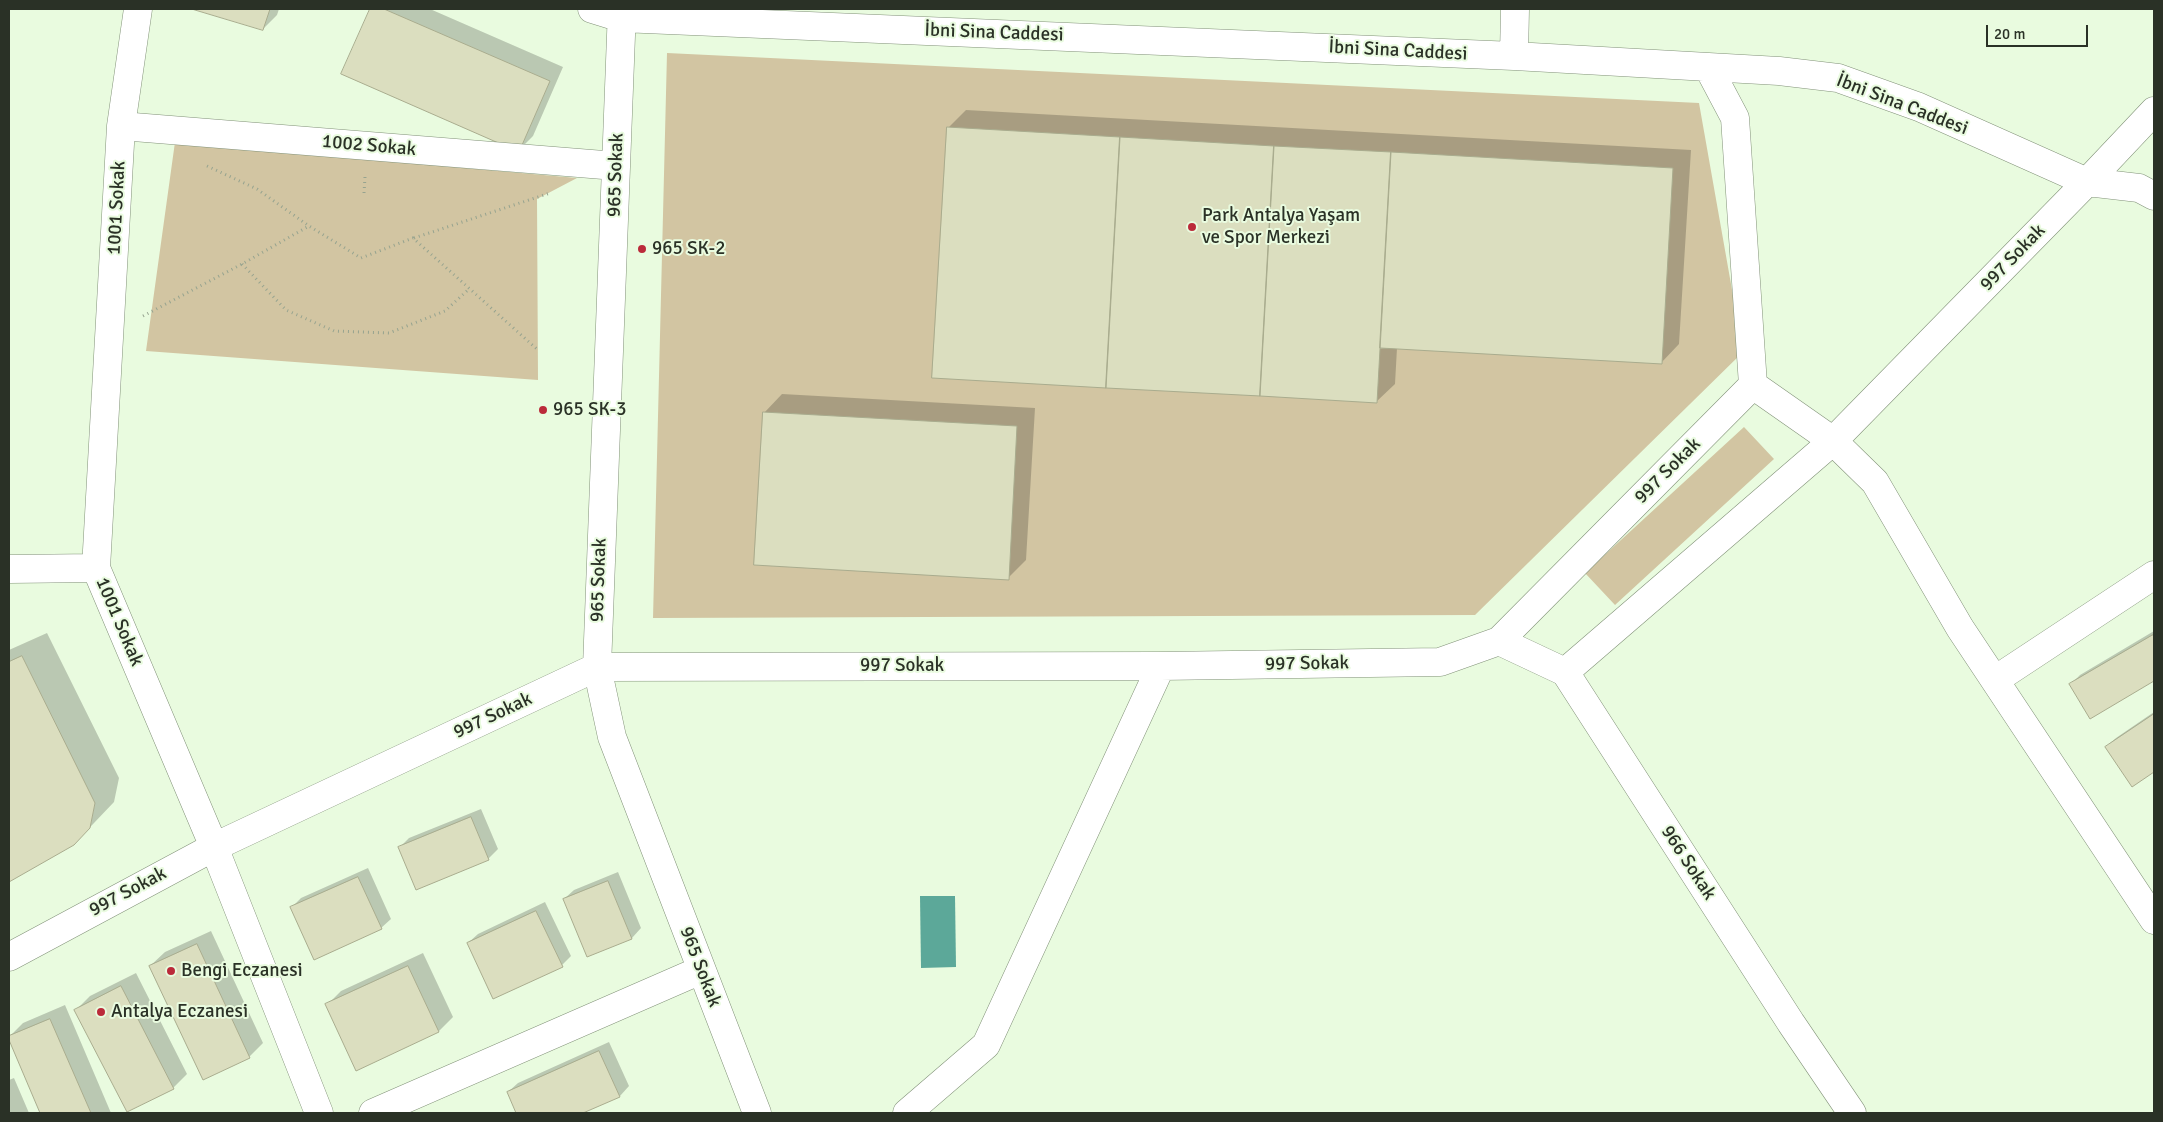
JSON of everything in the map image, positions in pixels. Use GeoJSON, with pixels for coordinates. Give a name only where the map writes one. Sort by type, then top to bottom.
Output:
{"type":"FeatureCollection","features":[{"type":"Feature","properties":{"kind":"street","name":"1001 Sokak"},"geometry":{"type":"LineString","coordinates":[[138,9],[121,126],[96,568],[214,847],[319,1113]]}},
{"type":"Feature","properties":{"kind":"street","name":"İbni Sina Caddesi"},"geometry":{"type":"LineString","coordinates":[[592,9],[621,14],[986,21],[1514,56],[1779,71],[1838,78],[1919,107],[2087,182],[2139,188],[2154,196]]}},
{"type":"Feature","properties":{"kind":"street"},"geometry":{"type":"LineString","coordinates":[[1514,56],[1515,9]]}},
{"type":"Feature","properties":{"kind":"street","name":"965 Sokak"},"geometry":{"type":"LineString","coordinates":[[621,14],[597,667],[612,737],[757,1113]]}},
{"type":"Feature","properties":{"kind":"street"},"geometry":{"type":"LineString","coordinates":[[1708,68],[1735,118],[1753,386],[1833,442],[1875,482],[1960,628],[2154,920]]}},
{"type":"Feature","properties":{"kind":"street"},"geometry":{"type":"LineString","coordinates":[[2087,182],[2154,111]]}},
{"type":"Feature","properties":{"kind":"street","name":"1002 Sokak"},"geometry":{"type":"LineString","coordinates":[[121,126],[616,166]]}},
{"type":"Feature","properties":{"kind":"street","name":"997 Sokak"},"geometry":{"type":"LineString","coordinates":[[1565,672],[1833,442],[2087,182]]}},
{"type":"Feature","properties":{"kind":"street","name":"997 Sokak"},"geometry":{"type":"LineString","coordinates":[[9,956],[214,847],[597,667],[1160,666],[1440,662],[1499,641],[1753,386]]}},
{"type":"Feature","properties":{"kind":"street"},"geometry":{"type":"LineString","coordinates":[[9,569],[96,568]]}},
{"type":"Feature","properties":{"kind":"street"},"geometry":{"type":"LineString","coordinates":[[1995,680],[2154,575]]}},
{"type":"Feature","properties":{"kind":"street"},"geometry":{"type":"LineString","coordinates":[[1499,641],[1565,672]]}},
{"type":"Feature","properties":{"kind":"street"},"geometry":{"type":"LineString","coordinates":[[907,1113],[986,1045],[1160,666]]}},
{"type":"Feature","properties":{"kind":"street","name":"966 Sokak"},"geometry":{"type":"LineString","coordinates":[[1565,672],[1791,1023],[1852,1113]]}},
{"type":"Feature","properties":{"kind":"street"},"geometry":{"type":"LineString","coordinates":[[373,1113],[701,970]]}},
{"type":"Feature","properties":{"kind":"path"},"geometry":{"type":"LineString","coordinates":[[199,163],[257,189],[309,226],[361,258],[413,238],[537,199]]}},
{"type":"Feature","properties":{"kind":"path"},"geometry":{"type":"LineString","coordinates":[[151,312],[309,226]]}},
{"type":"Feature","properties":{"kind":"path"},"geometry":{"type":"LineString","coordinates":[[413,238],[538,350]]}},
{"type":"Feature","properties":{"kind":"path"},"geometry":{"type":"LineString","coordinates":[[242,264],[286,310],[334,331],[389,333],[445,311],[469,289]]}},
{"type":"Feature","properties":{"kind":"shaded area","name":"Park Antalya Yaşam ve Spor Merkezi"},"geometry":{"type":"Polygon","coordinates":[[[667,53],[1699,103],[1743,352],[1475,615],[653,618],[667,53]]]}},
{"type":"Feature","properties":{"kind":"shaded area"},"geometry":{"type":"Polygon","coordinates":[[[175,142],[577,178],[537,199],[538,380],[146,351],[175,142]]]}},
{"type":"Feature","properties":{"kind":"shaded area"},"geometry":{"type":"Polygon","coordinates":[[[1744,427],[1774,459],[1615,605],[1585,573],[1744,427]]]}},
{"type":"Feature","properties":{"kind":"water"},"geometry":{"type":"Polygon","coordinates":[[[920,896],[955,896],[956,967],[921,968],[920,896]]]}},
{"type":"Feature","properties":{"kind":"building"},"geometry":{"type":"Polygon","coordinates":[[[192,9],[270,9],[263,30],[192,9]]]}},
{"type":"Feature","properties":{"kind":"building"},"geometry":{"type":"Polygon","coordinates":[[[370,9],[384,9],[550,81],[519,152],[341,74],[370,9]]]}},
{"type":"Feature","properties":{"kind":"building"},"geometry":{"type":"Polygon","coordinates":[[[947,127],[1120,137],[1106,388],[932,378],[947,127]]]}},
{"type":"Feature","properties":{"kind":"building"},"geometry":{"type":"Polygon","coordinates":[[[1120,137],[1274,146],[1260,396],[1106,388],[1120,137]]]}},
{"type":"Feature","properties":{"kind":"building"},"geometry":{"type":"Polygon","coordinates":[[[1274,146],[1391,152],[1377,403],[1260,396],[1274,146]]]}},
{"type":"Feature","properties":{"kind":"building"},"geometry":{"type":"Polygon","coordinates":[[[1391,152],[1673,168],[1662,364],[1380,348],[1391,152]]]}},
{"type":"Feature","properties":{"kind":"building"},"geometry":{"type":"Polygon","coordinates":[[[763,412],[1017,426],[1009,580],[754,565],[763,412]]]}},
{"type":"Feature","properties":{"kind":"building"},"geometry":{"type":"Polygon","coordinates":[[[2153,635],[2154,681],[2090,719],[2069,684],[2153,635]]]}},
{"type":"Feature","properties":{"kind":"building"},"geometry":{"type":"Polygon","coordinates":[[[22,656],[95,803],[90,828],[74,845],[9,882],[9,662],[22,656]]]}},
{"type":"Feature","properties":{"kind":"building"},"geometry":{"type":"Polygon","coordinates":[[[2154,714],[2154,772],[2132,787],[2105,747],[2154,714]]]}},
{"type":"Feature","properties":{"kind":"building"},"geometry":{"type":"Polygon","coordinates":[[[471,817],[489,860],[416,890],[398,847],[471,817]]]}},
{"type":"Feature","properties":{"kind":"building"},"geometry":{"type":"Polygon","coordinates":[[[358,877],[382,929],[314,960],[290,907],[358,877]]]}},
{"type":"Feature","properties":{"kind":"building"},"geometry":{"type":"Polygon","coordinates":[[[608,881],[632,939],[587,957],[563,899],[608,881]]]}},
{"type":"Feature","properties":{"kind":"building"},"geometry":{"type":"Polygon","coordinates":[[[536,911],[563,967],[493,999],[467,943],[536,911]]]}},
{"type":"Feature","properties":{"kind":"building"},"geometry":{"type":"Polygon","coordinates":[[[197,944],[250,1058],[203,1080],[149,966],[197,944]]]}},
{"type":"Feature","properties":{"kind":"building"},"geometry":{"type":"Polygon","coordinates":[[[408,966],[439,1032],[356,1071],[325,1004],[408,966]]]}},
{"type":"Feature","properties":{"kind":"building"},"geometry":{"type":"Polygon","coordinates":[[[121,986],[174,1089],[127,1112],[74,1010],[121,986]]]}},
{"type":"Feature","properties":{"kind":"building"},"geometry":{"type":"Polygon","coordinates":[[[50,1019],[91,1113],[40,1113],[9,1036],[50,1019]]]}},
{"type":"Feature","properties":{"kind":"building"},"geometry":{"type":"Polygon","coordinates":[[[599,1051],[620,1097],[583,1113],[516,1113],[507,1092],[599,1051]]]}},
{"type":"Feature","properties":{"kind":"place","name":"Park Antalya Yaşam ve Spor Merkezi"},"geometry":{"type":"Point","coordinates":[1192,227]}},
{"type":"Feature","properties":{"kind":"place","name":"965 SK-2"},"geometry":{"type":"Point","coordinates":[642,249]}},
{"type":"Feature","properties":{"kind":"place","name":"965 SK-3"},"geometry":{"type":"Point","coordinates":[543,410]}},
{"type":"Feature","properties":{"kind":"place","name":"Bengi Eczanesi"},"geometry":{"type":"Point","coordinates":[171,971]}},
{"type":"Feature","properties":{"kind":"place","name":"Antalya Eczanesi"},"geometry":{"type":"Point","coordinates":[101,1012]}}]}
